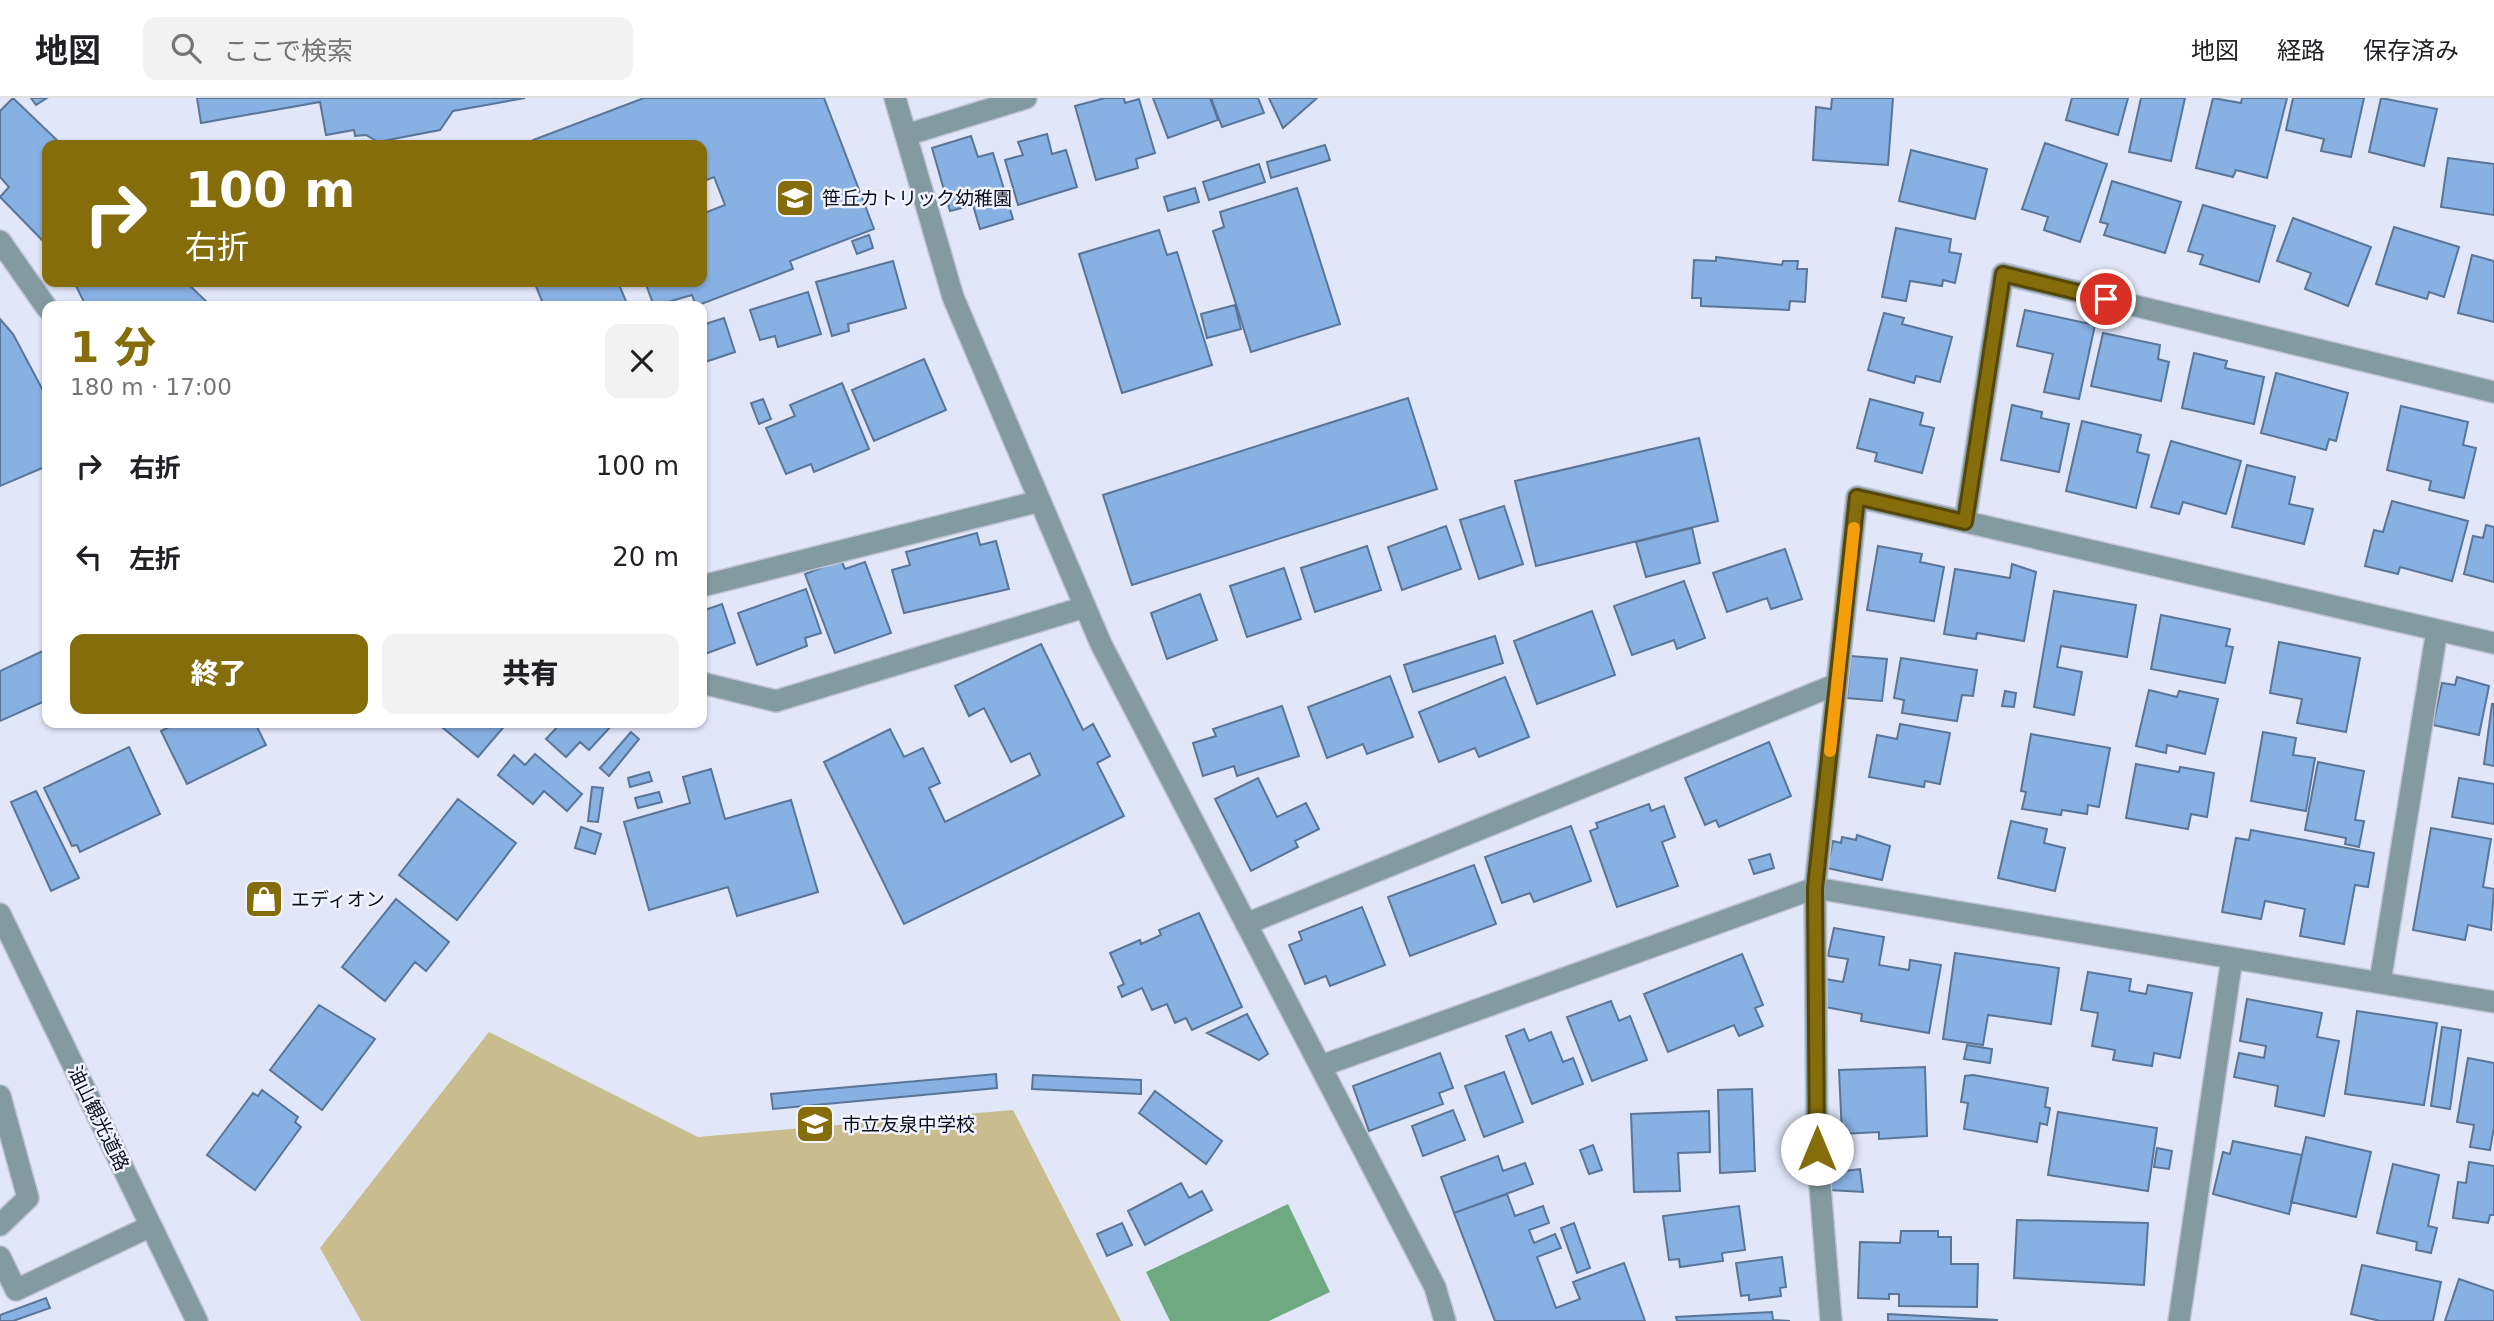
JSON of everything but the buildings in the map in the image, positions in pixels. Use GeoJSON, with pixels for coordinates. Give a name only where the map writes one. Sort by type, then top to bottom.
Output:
{"type":"FeatureCollection","features":[{"type":"Feature","properties":{"kind":"street"},"geometry":{"type":"LineString","coordinates":[[895,98],[953,297],[1101,644],[1435,1287],[1445,1321]]}},
{"type":"Feature","properties":{"kind":"street"},"geometry":{"type":"LineString","coordinates":[[906,135],[1026,98]]}},
{"type":"Feature","properties":{"kind":"street"},"geometry":{"type":"LineString","coordinates":[[0,242],[42,301]]}},
{"type":"Feature","properties":{"kind":"street"},"geometry":{"type":"LineString","coordinates":[[1965,522],[2003,274],[2494,391]]}},
{"type":"Feature","properties":{"kind":"street"},"geometry":{"type":"LineString","coordinates":[[1831,1321],[1817,1149],[1815,888],[1857,497],[2494,643]]}},
{"type":"Feature","properties":{"kind":"street"},"geometry":{"type":"LineString","coordinates":[[707,585],[1040,501]]}},
{"type":"Feature","properties":{"kind":"street"},"geometry":{"type":"LineString","coordinates":[[707,684],[776,701],[1085,607]]}},
{"type":"Feature","properties":{"kind":"street"},"geometry":{"type":"LineString","coordinates":[[2380,982],[2437,630]]}},
{"type":"Feature","properties":{"kind":"street"},"geometry":{"type":"LineString","coordinates":[[1246,924],[1837,684]]}},
{"type":"Feature","properties":{"kind":"street"},"geometry":{"type":"LineString","coordinates":[[1321,1066],[1815,888],[2494,1002]]}},
{"type":"Feature","properties":{"kind":"street","name":"油山観光道路"},"geometry":{"type":"LineString","coordinates":[[0,914],[197,1321]]}},
{"type":"Feature","properties":{"kind":"street"},"geometry":{"type":"LineString","coordinates":[[2179,1321],[2232,958]]}},
{"type":"Feature","properties":{"kind":"street"},"geometry":{"type":"LineString","coordinates":[[0,1096],[28,1198],[0,1226]]}},
{"type":"Feature","properties":{"kind":"street"},"geometry":{"type":"LineString","coordinates":[[0,1257],[8,1292],[151,1226]]}},
{"type":"Feature","properties":{"kind":"shaded area"},"geometry":{"type":"Polygon","coordinates":[[[489,1032],[698,1137],[1013,1110],[1121,1321],[361,1321],[320,1248],[489,1032]]]}},
{"type":"Feature","properties":{"kind":"shaded area"},"geometry":{"type":"Polygon","coordinates":[[[1288,1204],[1330,1292],[1269,1321],[1170,1321],[1146,1272],[1288,1204]]]}},
{"type":"Feature","properties":{"kind":"slow traffic"},"geometry":{"type":"LineString","coordinates":[[1830,751],[1854,528]]}},
{"type":"Feature","properties":{"kind":"place","name":"笹丘カトリック幼稚園"},"geometry":{"type":"Point","coordinates":[795,198]}},
{"type":"Feature","properties":{"kind":"place","name":"エディオン"},"geometry":{"type":"Point","coordinates":[264,899]}},
{"type":"Feature","properties":{"kind":"place","name":"市立友泉中学校"},"geometry":{"type":"Point","coordinates":[815,1124]}},
{"type":"Feature","properties":{"kind":"route"},"geometry":{"type":"LineString","coordinates":[[1817,1149],[1815,888],[1857,497],[1965,522],[2003,274],[2106,299]]}}]}
